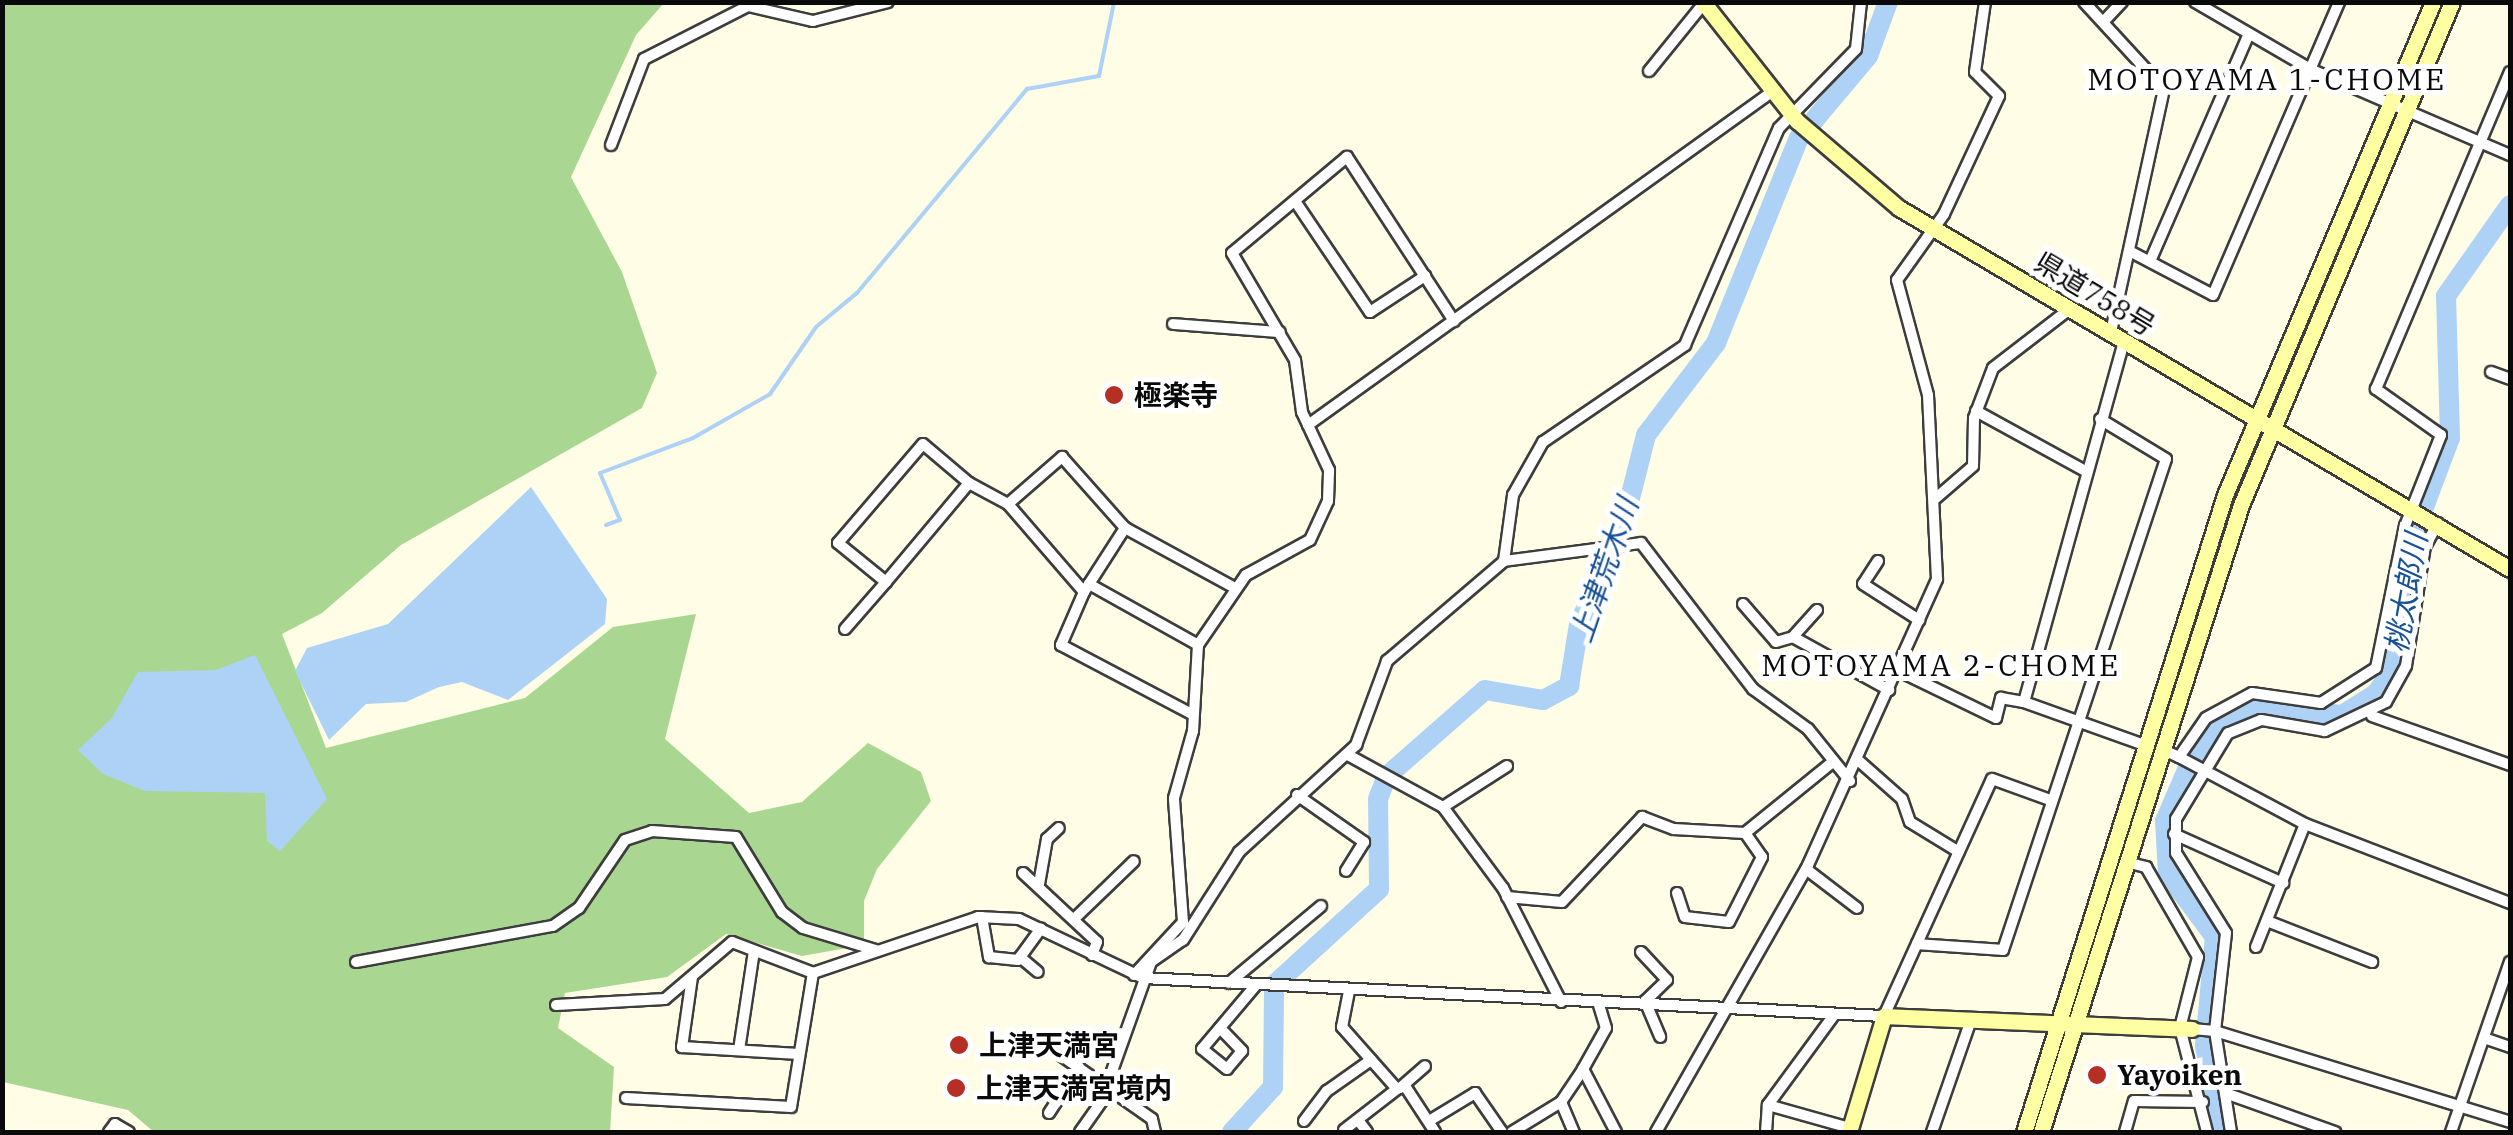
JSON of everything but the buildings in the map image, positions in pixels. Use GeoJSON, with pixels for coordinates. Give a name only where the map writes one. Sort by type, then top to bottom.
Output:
{"type":"FeatureCollection","features":[{"type":"Feature","properties":{"kind":"street"},"geometry":{"type":"LineString","coordinates":[[611,145],[644,59],[748,6],[814,21],[888,2]]}},
{"type":"Feature","properties":{"kind":"street"},"geometry":{"type":"LineString","coordinates":[[1504,560],[1513,495],[1543,442],[1685,345],[1794,117],[1856,49],[1861,2]]}},
{"type":"Feature","properties":{"kind":"street"},"geometry":{"type":"LineString","coordinates":[[1656,1132],[1806,869],[1859,762],[1937,579],[1928,395],[1897,298],[1897,280],[1934,230],[2000,96],[1974,72],[1985,2]]}},
{"type":"Feature","properties":{"kind":"street"},"geometry":{"type":"LineString","coordinates":[[2024,702],[2100,419],[2164,88],[2084,2]]}},
{"type":"Feature","properties":{"kind":"street"},"geometry":{"type":"LineString","coordinates":[[2104,20],[2122,2]]}},
{"type":"Feature","properties":{"kind":"street"},"geometry":{"type":"LineString","coordinates":[[2195,2],[2247,38],[2310,69],[2510,154]]}},
{"type":"Feature","properties":{"kind":"street"},"geometry":{"type":"LineString","coordinates":[[2024,1132],[2125,862],[2271,424],[2433,2]]}},
{"type":"Feature","properties":{"kind":"street"},"geometry":{"type":"LineString","coordinates":[[2041,1132],[2064,1028],[2144,745],[2254,416],[2397,104],[2452,2]]}},
{"type":"Feature","properties":{"kind":"street"},"geometry":{"type":"LineString","coordinates":[[1649,71],[1704,3]]}},
{"type":"Feature","properties":{"kind":"street","name":"県道758号"},"geometry":{"type":"LineString","coordinates":[[1704,3],[1794,117],[1934,230],[2439,522],[2510,570]]}},
{"type":"Feature","properties":{"kind":"street"},"geometry":{"type":"LineString","coordinates":[[2134,253],[2152,258],[2213,295],[2337,3]]}},
{"type":"Feature","properties":{"kind":"street"},"geometry":{"type":"LineString","coordinates":[[2152,258],[2247,38]]}},
{"type":"Feature","properties":{"kind":"street"},"geometry":{"type":"LineString","coordinates":[[2179,758],[2226,703],[2279,692],[2321,703],[2367,680],[2382,655],[2413,507],[2441,435],[2376,389],[2510,72]]}},
{"type":"Feature","properties":{"kind":"street"},"geometry":{"type":"LineString","coordinates":[[1308,425],[1773,92]]}},
{"type":"Feature","properties":{"kind":"street"},"geometry":{"type":"LineString","coordinates":[[1080,1132],[1109,1086],[1139,976],[1183,922],[1174,798],[1198,645],[1235,588],[1320,528],[1329,470],[1308,425],[1280,332],[1232,253],[1347,157],[1454,320]]}},
{"type":"Feature","properties":{"kind":"street"},"geometry":{"type":"LineString","coordinates":[[1295,201],[1370,312],[1425,276]]}},
{"type":"Feature","properties":{"kind":"street"},"geometry":{"type":"LineString","coordinates":[[1936,498],[1973,466],[1976,410],[1993,368],[2071,307]]}},
{"type":"Feature","properties":{"kind":"street"},"geometry":{"type":"LineString","coordinates":[[1173,324],[1280,332]]}},
{"type":"Feature","properties":{"kind":"street"},"geometry":{"type":"LineString","coordinates":[[2491,372],[2510,378]]}},
{"type":"Feature","properties":{"kind":"street"},"geometry":{"type":"LineString","coordinates":[[1976,410],[2085,471]]}},
{"type":"Feature","properties":{"kind":"street"},"geometry":{"type":"LineString","coordinates":[[1917,944],[2003,950],[2074,722],[2166,459],[2100,419]]}},
{"type":"Feature","properties":{"kind":"street"},"geometry":{"type":"LineString","coordinates":[[886,582],[838,542],[923,444],[969,482],[1008,504],[1087,588],[1198,645]]}},
{"type":"Feature","properties":{"kind":"street"},"geometry":{"type":"LineString","coordinates":[[1008,504],[1062,457],[1125,528],[1235,588]]}},
{"type":"Feature","properties":{"kind":"street"},"geometry":{"type":"LineString","coordinates":[[846,628],[969,482]]}},
{"type":"Feature","properties":{"kind":"street"},"geometry":{"type":"LineString","coordinates":[[2372,716],[2406,666],[2425,546],[2439,522]]}},
{"type":"Feature","properties":{"kind":"street"},"geometry":{"type":"LineString","coordinates":[[1125,528],[1087,588],[1061,645],[1190,714]]}},
{"type":"Feature","properties":{"kind":"street"},"geometry":{"type":"LineString","coordinates":[[1139,976],[1193,928],[1228,865],[1297,795],[1348,755],[1387,660],[1504,560],[1641,543],[1753,689],[1834,761],[1850,781]]}},
{"type":"Feature","properties":{"kind":"street"},"geometry":{"type":"LineString","coordinates":[[1878,561],[1863,584],[1919,620]]}},
{"type":"Feature","properties":{"kind":"street"},"geometry":{"type":"LineString","coordinates":[[1743,604],[1776,642],[1793,637],[1817,610]]}},
{"type":"Feature","properties":{"kind":"street"},"geometry":{"type":"LineString","coordinates":[[1793,637],[1890,690]]}},
{"type":"Feature","properties":{"kind":"street"},"geometry":{"type":"LineString","coordinates":[[1898,670],[1996,718],[2001,698],[2024,702],[2144,745]]}},
{"type":"Feature","properties":{"kind":"street"},"geometry":{"type":"LineString","coordinates":[[2231,1132],[2215,1031],[2228,944],[2182,873],[2174,834],[2202,772],[2243,726],[2325,731],[2372,716],[2510,764]]}},
{"type":"Feature","properties":{"kind":"street"},"geometry":{"type":"LineString","coordinates":[[2161,748],[2305,824],[2510,903]]}},
{"type":"Feature","properties":{"kind":"street"},"geometry":{"type":"LineString","coordinates":[[1348,755],[1443,807],[1507,897],[1561,1002]]}},
{"type":"Feature","properties":{"kind":"street"},"geometry":{"type":"LineString","coordinates":[[1507,897],[1562,902],[1642,817],[1674,829],[1745,832],[1834,761]]}},
{"type":"Feature","properties":{"kind":"street"},"geometry":{"type":"LineString","coordinates":[[1859,762],[1902,799],[1910,822],[1959,852]]}},
{"type":"Feature","properties":{"kind":"street"},"geometry":{"type":"LineString","coordinates":[[1443,807],[1507,766]]}},
{"type":"Feature","properties":{"kind":"street"},"geometry":{"type":"LineString","coordinates":[[1768,1106],[1850,1130],[1884,1016],[1992,779],[2050,800]]}},
{"type":"Feature","properties":{"kind":"street"},"geometry":{"type":"LineString","coordinates":[[1297,795],[1364,842],[1346,871]]}},
{"type":"Feature","properties":{"kind":"street"},"geometry":{"type":"LineString","coordinates":[[2256,947],[2305,824]]}},
{"type":"Feature","properties":{"kind":"street"},"geometry":{"type":"LineString","coordinates":[[1039,884],[1047,839],[1059,828]]}},
{"type":"Feature","properties":{"kind":"street"},"geometry":{"type":"LineString","coordinates":[[356,962],[553,926],[579,908],[625,840],[652,830],[736,837],[782,912],[802,928],[877,950]]}},
{"type":"Feature","properties":{"kind":"street"},"geometry":{"type":"LineString","coordinates":[[1676,893],[1684,916],[1729,922],[1762,856],[1745,832]]}},
{"type":"Feature","properties":{"kind":"street"},"geometry":{"type":"LineString","coordinates":[[2174,834],[2283,884]]}},
{"type":"Feature","properties":{"kind":"street"},"geometry":{"type":"LineString","coordinates":[[1074,919],[1134,861]]}},
{"type":"Feature","properties":{"kind":"street"},"geometry":{"type":"LineString","coordinates":[[2125,862],[2146,868],[2198,958],[2186,1029],[2206,1132]]}},
{"type":"Feature","properties":{"kind":"street"},"geometry":{"type":"LineString","coordinates":[[1806,869],[1857,908]]}},
{"type":"Feature","properties":{"kind":"street"},"geometry":{"type":"LineString","coordinates":[[1023,873],[1098,942],[1092,955]]}},
{"type":"Feature","properties":{"kind":"street"},"geometry":{"type":"LineString","coordinates":[[1229,983],[1321,906]]}},
{"type":"Feature","properties":{"kind":"street"},"geometry":{"type":"LineString","coordinates":[[982,917],[989,957],[1020,957],[1038,972]]}},
{"type":"Feature","properties":{"kind":"street"},"geometry":{"type":"LineString","coordinates":[[556,1005],[665,999],[732,942],[813,972],[982,917],[1041,928],[1139,976],[1561,1002],[1644,1001],[2064,1028],[2215,1031],[2510,1122]]}},
{"type":"Feature","properties":{"kind":"street"},"geometry":{"type":"LineString","coordinates":[[2267,921],[2372,962]]}},
{"type":"Feature","properties":{"kind":"street"},"geometry":{"type":"LineString","coordinates":[[1020,957],[1041,928]]}},
{"type":"Feature","properties":{"kind":"street"},"geometry":{"type":"LineString","coordinates":[[739,1050],[754,952]]}},
{"type":"Feature","properties":{"kind":"street"},"geometry":{"type":"LineString","coordinates":[[1641,952],[1667,980],[1644,1001]]}},
{"type":"Feature","properties":{"kind":"street"},"geometry":{"type":"LineString","coordinates":[[2451,1132],[2510,962]]}},
{"type":"Feature","properties":{"kind":"street"},"geometry":{"type":"LineString","coordinates":[[626,1098],[791,1107],[813,972]]}},
{"type":"Feature","properties":{"kind":"street"},"geometry":{"type":"LineString","coordinates":[[692,976],[682,1047],[800,1054]]}},
{"type":"Feature","properties":{"kind":"street"},"geometry":{"type":"LineString","coordinates":[[1220,1028],[1256,984]]}},
{"type":"Feature","properties":{"kind":"street"},"geometry":{"type":"LineString","coordinates":[[1350,990],[1342,1027],[1401,1088],[1435,1132]]}},
{"type":"Feature","properties":{"kind":"street"},"geometry":{"type":"LineString","coordinates":[[1644,1001],[1660,1037]]}},
{"type":"Feature","properties":{"kind":"street"},"geometry":{"type":"LineString","coordinates":[[1512,1132],[1561,1102],[1583,1070],[1606,1028],[1598,1002]]}},
{"type":"Feature","properties":{"kind":"street"},"geometry":{"type":"LineString","coordinates":[[1766,1132],[1768,1106],[1834,1015]]}},
{"type":"Feature","properties":{"kind":"street"},"geometry":{"type":"LineString","coordinates":[[1932,1132],[1970,1022]]}},
{"type":"Feature","properties":{"kind":"street"},"geometry":{"type":"LineString","coordinates":[[2484,1038],[2510,1047]]}},
{"type":"Feature","properties":{"kind":"street"},"geometry":{"type":"LineString","coordinates":[[1056,1052],[1152,1119],[1155,1132]]}},
{"type":"Feature","properties":{"kind":"street"},"geometry":{"type":"LineString","coordinates":[[1304,1121],[1326,1091],[1371,1060]]}},
{"type":"Feature","properties":{"kind":"street"},"geometry":{"type":"LineString","coordinates":[[1344,1130],[1426,1066]]}},
{"type":"Feature","properties":{"kind":"street"},"geometry":{"type":"LineString","coordinates":[[1050,1112],[1079,1067]]}},
{"type":"Feature","properties":{"kind":"street"},"geometry":{"type":"LineString","coordinates":[[1583,1070],[1616,1132]]}},
{"type":"Feature","properties":{"kind":"street"},"geometry":{"type":"LineString","coordinates":[[1429,1120],[1476,1093],[1502,1132]]}},
{"type":"Feature","properties":{"kind":"street"},"geometry":{"type":"LineString","coordinates":[[2228,1094],[2334,1132]]}},
{"type":"Feature","properties":{"kind":"street"},"geometry":{"type":"LineString","coordinates":[[2125,1132],[2134,1101],[2203,1102]]}},
{"type":"Feature","properties":{"kind":"street"},"geometry":{"type":"LineString","coordinates":[[1561,1102],[1574,1132]]}},
{"type":"Feature","properties":{"kind":"street"},"geometry":{"type":"LineString","coordinates":[[1358,1120],[1367,1132]]}},
{"type":"Feature","properties":{"kind":"street"},"geometry":{"type":"LineString","coordinates":[[109,1132],[115,1124],[129,1132]]}},
{"type":"Feature","properties":{"kind":"green space"},"geometry":{"type":"Polygon","coordinates":[[[3,3],[664,3],[636,35],[571,177],[622,272],[657,373],[642,408],[401,545],[322,613],[282,634],[326,748],[525,698],[613,627],[696,614],[665,739],[749,813],[802,802],[868,743],[921,772],[931,801],[877,869],[864,901],[864,945],[802,956],[726,934],[667,977],[565,993],[558,1028],[614,1067],[610,1132],[154,1132],[128,1110],[3,1082],[3,3]]]}},
{"type":"Feature","properties":{"kind":"water"},"geometry":{"type":"Polygon","coordinates":[[[531,487],[607,599],[605,624],[508,700],[462,682],[439,687],[406,702],[366,704],[329,740],[295,671],[307,648],[388,624],[531,487]]]}},
{"type":"Feature","properties":{"kind":"water"},"geometry":{"type":"Polygon","coordinates":[[[255,655],[327,799],[280,851],[267,841],[265,793],[145,791],[103,774],[78,750],[112,718],[138,672],[216,670],[255,655]]]}},
{"type":"Feature","properties":{"kind":"waterway"},"geometry":{"type":"LineString","coordinates":[[606,525],[620,520],[600,473],[693,438],[770,394],[816,327],[857,293],[1027,89],[1099,76],[1114,2]]}},
{"type":"Feature","properties":{"kind":"waterway"},"geometry":{"type":"LineString","coordinates":[[1203,2],[1261,2]]}},
{"type":"Feature","properties":{"kind":"waterway","name":"上津荒木川"},"geometry":{"type":"LineString","coordinates":[[1232,1132],[1273,1087],[1274,985],[1379,889],[1378,799],[1387,776],[1485,690],[1543,700],[1569,686],[1579,624],[1623,526],[1646,435],[1716,343],[1799,138],[1868,56],[1888,2]]}},
{"type":"Feature","properties":{"kind":"waterway","name":"桃太郎川"},"geometry":{"type":"LineString","coordinates":[[2220,1132],[2205,1046],[2215,937],[2168,874],[2165,821],[2194,754],[2226,718],[2266,707],[2342,715],[2376,694],[2393,669],[2415,531],[2450,438],[2446,296],[2510,205]]}},
{"type":"Feature","properties":{"kind":"place","name":"極楽寺"},"geometry":{"type":"Point","coordinates":[1114,395]}},
{"type":"Feature","properties":{"kind":"place","name":"上津天満宮"},"geometry":{"type":"Point","coordinates":[959,1045]}},
{"type":"Feature","properties":{"kind":"place","name":"Yayoiken"},"geometry":{"type":"Point","coordinates":[2097,1075]}},
{"type":"Feature","properties":{"kind":"place","name":"上津天満宮境内"},"geometry":{"type":"Point","coordinates":[956,1088]}},
{"type":"Feature","properties":{"kind":"district","name":"MOTOYAMA 1-CHOME"},"geometry":{"type":"Point","coordinates":[2267,79]}},
{"type":"Feature","properties":{"kind":"district","name":"MOTOYAMA 2-CHOME"},"geometry":{"type":"Point","coordinates":[1941,665]}}]}
